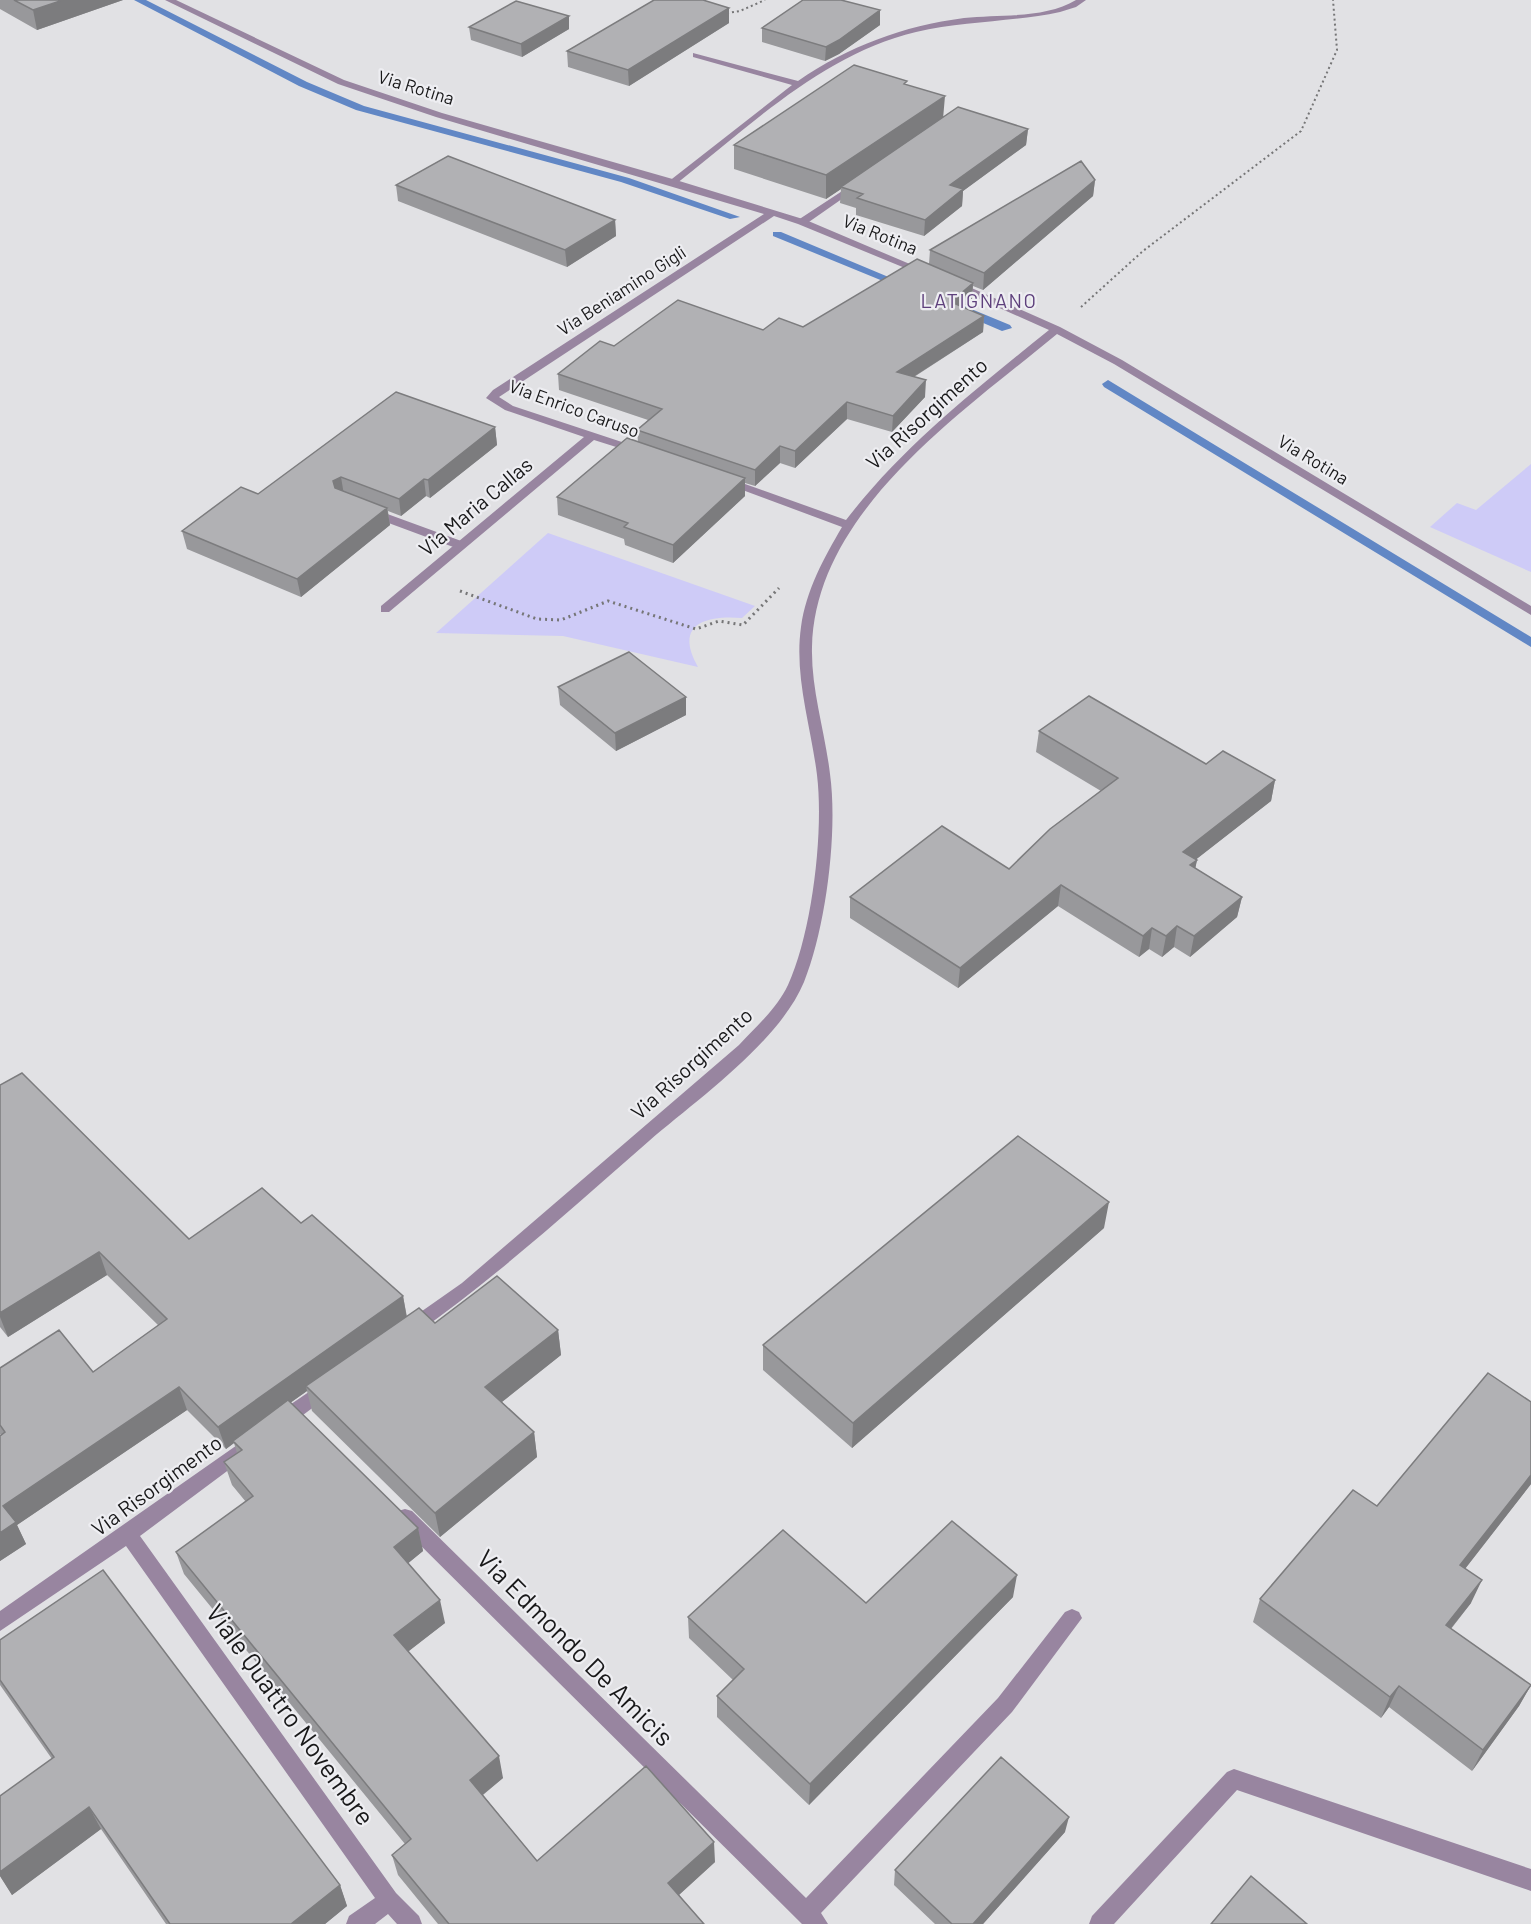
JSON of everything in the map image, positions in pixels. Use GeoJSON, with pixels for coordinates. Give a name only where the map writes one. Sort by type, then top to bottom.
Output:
{"type":"FeatureCollection","features":[{"type":"Feature","properties":{"kind":"street","name":"Via Rotina"},"geometry":{"type":"LineString","coordinates":[[168,0],[352,86],[439,115],[673,182],[802,222],[937,277]]}},
{"type":"Feature","properties":{"kind":"street"},"geometry":{"type":"LineString","coordinates":[[673,182],[800,84],[854,50],[911,30],[973,19],[1028,16],[1082,0]]}},
{"type":"Feature","properties":{"kind":"street"},"geometry":{"type":"LineString","coordinates":[[696,55],[800,84]]}},
{"type":"Feature","properties":{"kind":"street"},"geometry":{"type":"LineString","coordinates":[[802,222],[864,180]]}},
{"type":"Feature","properties":{"kind":"street","name":"Via Beniamino Gigli"},"geometry":{"type":"LineString","coordinates":[[492,398],[497,392],[772,213]]}},
{"type":"Feature","properties":{"kind":"street","name":"Via Rotina"},"geometry":{"type":"LineString","coordinates":[[948,282],[1056,329],[1118,362],[1531,611]]}},
{"type":"Feature","properties":{"kind":"street","name":"Via Risorgimento"},"geometry":{"type":"LineString","coordinates":[[401,1335],[468,1288],[745,1049],[774,1017],[795,986],[807,947],[822,860],[824,778],[803,650],[811,606],[823,574],[849,525],[877,486],[906,456],[1056,329]]}},
{"type":"Feature","properties":{"kind":"street","name":"Via Enrico Caruso"},"geometry":{"type":"LineString","coordinates":[[492,398],[509,408],[648,455]]}},
{"type":"Feature","properties":{"kind":"street","name":"Via Maria Callas"},"geometry":{"type":"LineString","coordinates":[[386,609],[592,435]]}},
{"type":"Feature","properties":{"kind":"street"},"geometry":{"type":"LineString","coordinates":[[715,478],[849,525]]}},
{"type":"Feature","properties":{"kind":"street"},"geometry":{"type":"LineString","coordinates":[[354,505],[460,545]]}},
{"type":"Feature","properties":{"kind":"street"},"geometry":{"type":"LineString","coordinates":[[268,1431],[334,1383]]}},
{"type":"Feature","properties":{"kind":"street"},"geometry":{"type":"LineString","coordinates":[[296,1410],[313,1426]]}},
{"type":"Feature","properties":{"kind":"street","name":"Via Risorgimento"},"geometry":{"type":"LineString","coordinates":[[0,1622],[128,1534],[249,1444]]}},
{"type":"Feature","properties":{"kind":"street","name":"Via Edmondo De Amicis"},"geometry":{"type":"LineString","coordinates":[[389,1502],[812,1919]]}},
{"type":"Feature","properties":{"kind":"street","name":"Viale Quattro Novembre"},"geometry":{"type":"LineString","coordinates":[[128,1534],[389,1900],[411,1924]]}},
{"type":"Feature","properties":{"kind":"street"},"geometry":{"type":"LineString","coordinates":[[812,1919],[1005,1705],[1072,1618]]}},
{"type":"Feature","properties":{"kind":"street"},"geometry":{"type":"LineString","coordinates":[[1100,1924],[1234,1779],[1531,1880]]}},
{"type":"Feature","properties":{"kind":"street"},"geometry":{"type":"LineString","coordinates":[[357,1924],[389,1900]]}},
{"type":"Feature","properties":{"kind":"path"},"geometry":{"type":"LineString","coordinates":[[726,13],[740,11],[765,0]]}},
{"type":"Feature","properties":{"kind":"path"},"geometry":{"type":"LineString","coordinates":[[1056,329],[1143,251],[1300,131],[1337,50],[1333,0]]}},
{"type":"Feature","properties":{"kind":"path"},"geometry":{"type":"LineString","coordinates":[[422,578],[539,621],[574,617],[595,603],[608,601],[696,629],[705,623],[720,620],[743,625],[800,566],[823,574]]}},
{"type":"Feature","properties":{"kind":"shaded area"},"geometry":{"type":"Polygon","coordinates":[[[1531,464],[1531,572],[1430,527],[1457,503],[1476,510],[1531,464]]]}},
{"type":"Feature","properties":{"kind":"shaded area"},"geometry":{"type":"Polygon","coordinates":[[[548,533],[755,606],[742,618],[716,618],[705,621],[691,632],[689,641],[691,653],[698,667],[563,636],[436,633],[548,533]]]}},
{"type":"Feature","properties":{"kind":"building"},"geometry":{"type":"Polygon","coordinates":[[[14,0],[63,0],[33,10],[14,0]]]}},
{"type":"Feature","properties":{"kind":"building"},"geometry":{"type":"Polygon","coordinates":[[[654,0],[703,0],[729,8],[628,70],[567,51],[654,0]]]}},
{"type":"Feature","properties":{"kind":"building"},"geometry":{"type":"Polygon","coordinates":[[[803,0],[841,0],[880,10],[826,47],[762,28],[803,0]]]}},
{"type":"Feature","properties":{"kind":"building"},"geometry":{"type":"Polygon","coordinates":[[[516,1],[569,16],[521,44],[469,27],[516,1]]]}},
{"type":"Feature","properties":{"kind":"building"},"geometry":{"type":"Polygon","coordinates":[[[854,65],[907,81],[904,84],[945,96],[826,175],[734,145],[854,65]]]}},
{"type":"Feature","properties":{"kind":"building"},"geometry":{"type":"Polygon","coordinates":[[[958,107],[1028,129],[950,185],[963,189],[925,220],[857,198],[863,194],[841,187],[958,107]]]}},
{"type":"Feature","properties":{"kind":"building"},"geometry":{"type":"Polygon","coordinates":[[[448,156],[615,220],[565,250],[396,185],[448,156]]]}},
{"type":"Feature","properties":{"kind":"building"},"geometry":{"type":"Polygon","coordinates":[[[1081,161],[1095,180],[984,273],[930,250],[1081,161]]]}},
{"type":"Feature","properties":{"kind":"building"},"geometry":{"type":"Polygon","coordinates":[[[917,259],[973,283],[951,302],[984,316],[897,372],[926,380],[893,416],[847,402],[795,451],[780,446],[755,470],[637,430],[662,409],[558,374],[600,341],[614,346],[678,300],[763,330],[779,318],[803,327],[917,259]]]}},
{"type":"Feature","properties":{"kind":"building"},"geometry":{"type":"Polygon","coordinates":[[[396,392],[495,427],[428,480],[424,479],[399,499],[341,477],[333,481],[335,488],[387,508],[297,579],[182,531],[241,487],[258,494],[396,392]]]}},
{"type":"Feature","properties":{"kind":"building"},"geometry":{"type":"Polygon","coordinates":[[[627,438],[745,478],[673,545],[624,527],[628,523],[557,497],[627,438]]]}},
{"type":"Feature","properties":{"kind":"building"},"geometry":{"type":"Polygon","coordinates":[[[629,652],[686,697],[615,733],[558,687],[629,652]]]}},
{"type":"Feature","properties":{"kind":"building"},"geometry":{"type":"Polygon","coordinates":[[[1089,696],[1206,764],[1223,751],[1275,780],[1183,852],[1197,860],[1190,865],[1242,897],[1194,936],[1177,926],[1166,936],[1152,928],[1143,936],[1061,885],[960,968],[850,897],[942,826],[1009,869],[1050,829],[1118,778],[1039,731],[1089,696]]]}},
{"type":"Feature","properties":{"kind":"building"},"geometry":{"type":"Polygon","coordinates":[[[22,1073],[189,1239],[262,1188],[301,1223],[312,1215],[403,1296],[218,1427],[179,1387],[3,1506],[16,1522],[0,1533],[0,1436],[5,1432],[0,1425],[0,1368],[59,1330],[93,1372],[167,1319],[99,1252],[0,1313],[0,1085],[22,1073]]]}},
{"type":"Feature","properties":{"kind":"building"},"geometry":{"type":"Polygon","coordinates":[[[1018,1136],[1109,1202],[853,1423],[763,1345],[1018,1136]]]}},
{"type":"Feature","properties":{"kind":"building"},"geometry":{"type":"Polygon","coordinates":[[[497,1276],[558,1330],[485,1387],[534,1432],[435,1513],[306,1386],[419,1308],[435,1323],[497,1276]]]}},
{"type":"Feature","properties":{"kind":"building"},"geometry":{"type":"Polygon","coordinates":[[[1488,1373],[1531,1402],[1531,1475],[1460,1565],[1482,1580],[1446,1625],[1531,1685],[1483,1750],[1399,1686],[1390,1697],[1260,1599],[1353,1490],[1377,1506],[1488,1373]]]}},
{"type":"Feature","properties":{"kind":"building"},"geometry":{"type":"Polygon","coordinates":[[[288,1400],[418,1528],[394,1547],[440,1600],[394,1635],[499,1756],[470,1780],[537,1861],[646,1766],[714,1842],[668,1883],[704,1924],[449,1924],[392,1855],[411,1839],[176,1552],[253,1496],[224,1462],[242,1450],[233,1441],[288,1400]]]}},
{"type":"Feature","properties":{"kind":"building"},"geometry":{"type":"Polygon","coordinates":[[[952,1521],[1017,1575],[810,1784],[717,1696],[744,1669],[688,1617],[783,1530],[866,1603],[952,1521]]]}},
{"type":"Feature","properties":{"kind":"building"},"geometry":{"type":"Polygon","coordinates":[[[103,1570],[340,1885],[291,1924],[170,1924],[89,1807],[0,1872],[0,1796],[54,1757],[0,1680],[0,1640],[103,1570]]]}},
{"type":"Feature","properties":{"kind":"building"},"geometry":{"type":"Polygon","coordinates":[[[1001,1757],[1069,1817],[973,1924],[952,1924],[895,1870],[1001,1757]]]}},
{"type":"Feature","properties":{"kind":"building"},"geometry":{"type":"Polygon","coordinates":[[[1251,1876],[1307,1924],[1211,1924],[1251,1876]]]}},
{"type":"Feature","properties":{"kind":"waterway"},"geometry":{"type":"LineString","coordinates":[[139,0],[303,84],[360,108],[625,180],[734,217]]}},
{"type":"Feature","properties":{"kind":"waterway"},"geometry":{"type":"LineString","coordinates":[[777,234],[904,286]]}},
{"type":"Feature","properties":{"kind":"waterway"},"geometry":{"type":"LineString","coordinates":[[964,310],[1006,328]]}},
{"type":"Feature","properties":{"kind":"waterway"},"geometry":{"type":"LineString","coordinates":[[1108,384],[1531,643]]}},
{"type":"Feature","properties":{"kind":"district","name":"LATIGNANO"},"geometry":{"type":"Point","coordinates":[979,301]}}]}
